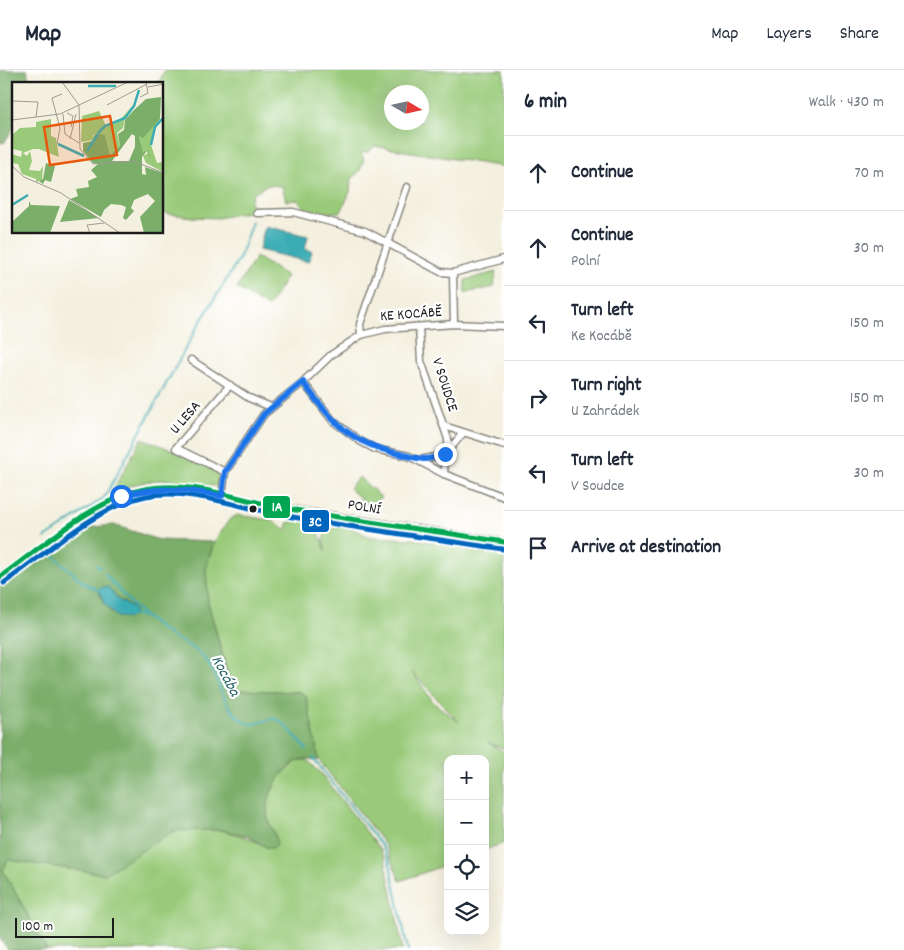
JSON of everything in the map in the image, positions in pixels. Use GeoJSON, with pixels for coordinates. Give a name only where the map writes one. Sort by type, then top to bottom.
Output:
{"type":"FeatureCollection","features":[{"type":"Feature","properties":{"kind":"street"},"geometry":{"type":"LineString","coordinates":[[361,335],[360,324],[407,187]]}},
{"type":"Feature","properties":{"kind":"street"},"geometry":{"type":"LineString","coordinates":[[257,212],[293,212],[364,231],[430,268],[453,274],[504,259]]}},
{"type":"Feature","properties":{"kind":"street"},"geometry":{"type":"LineString","coordinates":[[453,274],[454,324]]}},
{"type":"Feature","properties":{"kind":"street","name":"KE KOCÁBĚ"},"geometry":{"type":"LineString","coordinates":[[222,496],[225,472],[270,407],[303,382],[331,356],[361,335],[385,328],[454,324],[504,326]]}},
{"type":"Feature","properties":{"kind":"street","name":"V SOUDCE"},"geometry":{"type":"LineString","coordinates":[[419,327],[421,361],[444,426],[447,452],[444,474]]}},
{"type":"Feature","properties":{"kind":"street"},"geometry":{"type":"LineString","coordinates":[[191,360],[249,398],[270,407]]}},
{"type":"Feature","properties":{"kind":"street"},"geometry":{"type":"LineString","coordinates":[[303,382],[334,421],[353,437],[375,448],[418,460],[444,474],[504,497]]}},
{"type":"Feature","properties":{"kind":"street","name":"U LESA"},"geometry":{"type":"LineString","coordinates":[[225,472],[176,448],[230,385]]}},
{"type":"Feature","properties":{"kind":"street"},"geometry":{"type":"LineString","coordinates":[[444,426],[504,445]]}},
{"type":"Feature","properties":{"kind":"street"},"geometry":{"type":"LineString","coordinates":[[418,460],[447,452],[463,433]]}},
{"type":"Feature","properties":{"kind":"street","name":"POLNÍ"},"geometry":{"type":"LineString","coordinates":[[0,576],[98,509],[121,496],[146,489],[191,490],[504,542]]}},
{"type":"Feature","properties":{"kind":"green space"},"geometry":{"type":"Polygon","coordinates":[[[0,70],[27,70],[30,82],[12,82],[12,130],[4,143],[0,142],[0,70]]]}},
{"type":"Feature","properties":{"kind":"green space"},"geometry":{"type":"Polygon","coordinates":[[[165,70],[504,70],[504,167],[374,146],[369,152],[361,153],[364,159],[360,170],[351,180],[350,192],[341,212],[312,212],[298,200],[286,201],[282,186],[267,185],[253,193],[250,202],[257,210],[218,218],[164,213],[164,82],[159,82],[165,70]]]}},
{"type":"Feature","properties":{"kind":"green space"},"geometry":{"type":"Polygon","coordinates":[[[256,257],[287,276],[268,307],[237,288],[256,257]]]}},
{"type":"Feature","properties":{"kind":"green space"},"geometry":{"type":"Polygon","coordinates":[[[496,272],[494,287],[465,293],[465,280],[496,272]]]}},
{"type":"Feature","properties":{"kind":"green space"},"geometry":{"type":"Polygon","coordinates":[[[142,438],[197,460],[222,474],[221,486],[155,480],[112,492],[142,438]]]}},
{"type":"Feature","properties":{"kind":"green space"},"geometry":{"type":"Polygon","coordinates":[[[359,477],[381,497],[371,508],[349,488],[359,477]]]}},
{"type":"Feature","properties":{"kind":"green space"},"geometry":{"type":"Polygon","coordinates":[[[237,515],[271,520],[287,530],[288,522],[301,520],[315,523],[326,551],[323,540],[325,533],[337,526],[350,527],[370,537],[414,539],[504,555],[504,749],[487,742],[504,752],[504,843],[489,849],[489,755],[444,755],[444,865],[400,881],[385,845],[319,760],[300,692],[240,690],[231,685],[208,602],[206,569],[214,542],[229,520],[237,515]],[[412,672],[434,703],[459,722],[412,672]]]}},
{"type":"Feature","properties":{"kind":"green space"},"geometry":{"type":"Polygon","coordinates":[[[114,525],[159,540],[214,542],[206,569],[208,602],[229,681],[231,685],[240,690],[300,692],[306,696],[319,760],[302,759],[293,763],[280,776],[275,785],[267,811],[277,844],[273,848],[268,848],[248,836],[221,830],[173,831],[105,874],[8,860],[3,870],[47,950],[9,950],[0,939],[0,587],[83,528],[114,525]],[[112,591],[99,594],[112,613],[133,608],[119,600],[112,591]]]}},
{"type":"Feature","properties":{"kind":"green space"},"geometry":{"type":"Polygon","coordinates":[[[299,760],[307,760],[319,771],[380,849],[385,859],[403,950],[47,950],[3,870],[5,862],[8,860],[105,874],[169,833],[187,829],[200,828],[223,831],[257,842],[268,848],[276,837],[268,819],[267,810],[270,793],[286,771],[299,760]]]}},
{"type":"Feature","properties":{"kind":"water"},"geometry":{"type":"Polygon","coordinates":[[[265,226],[308,236],[305,249],[312,251],[309,262],[259,250],[265,226]]]}},
{"type":"Feature","properties":{"kind":"water"},"geometry":{"type":"Polygon","coordinates":[[[102,587],[108,587],[119,600],[133,608],[135,614],[129,618],[117,617],[104,603],[99,590],[102,587]]]}},
{"type":"Feature","properties":{"kind":"waterway"},"geometry":{"type":"LineString","coordinates":[[45,538],[104,498],[195,331],[240,257],[252,221]]}},
{"type":"Feature","properties":{"kind":"waterway"},"geometry":{"type":"LineString","coordinates":[[53,555],[84,583],[101,591]]}},
{"type":"Feature","properties":{"kind":"waterway","name":"Kocába"},"geometry":{"type":"LineString","coordinates":[[97,565],[100,568]]}},
{"type":"Feature","properties":{"kind":"waterway","name":"Kocába"},"geometry":{"type":"LineString","coordinates":[[105,574],[144,616],[205,659],[215,675],[226,701],[237,716],[249,724],[271,719],[278,720],[292,732],[307,750]]}},
{"type":"Feature","properties":{"kind":"waterway"},"geometry":{"type":"LineString","coordinates":[[133,614],[145,617]]}},
{"type":"Feature","properties":{"kind":"waterway","name":"Kocába"},"geometry":{"type":"LineString","coordinates":[[313,758],[382,846],[389,860],[408,950]]}},
{"type":"Feature","properties":{"kind":"transit line","name":"1A"},"geometry":{"type":"LineString","coordinates":[[0,577],[88,513],[126,494],[162,487],[196,489],[307,512],[504,542]]}},
{"type":"Feature","properties":{"kind":"transit line","name":"3C"},"geometry":{"type":"LineString","coordinates":[[4,583],[90,520],[128,501],[163,494],[197,496],[281,515],[503,549]]}},
{"type":"Feature","properties":{"kind":"route"},"geometry":{"type":"LineString","coordinates":[[121,496],[146,489],[169,488],[222,496],[225,472],[264,414],[270,407],[303,382],[320,407],[340,428],[360,441],[375,448],[418,460],[436,458],[445,454]]}}]}
